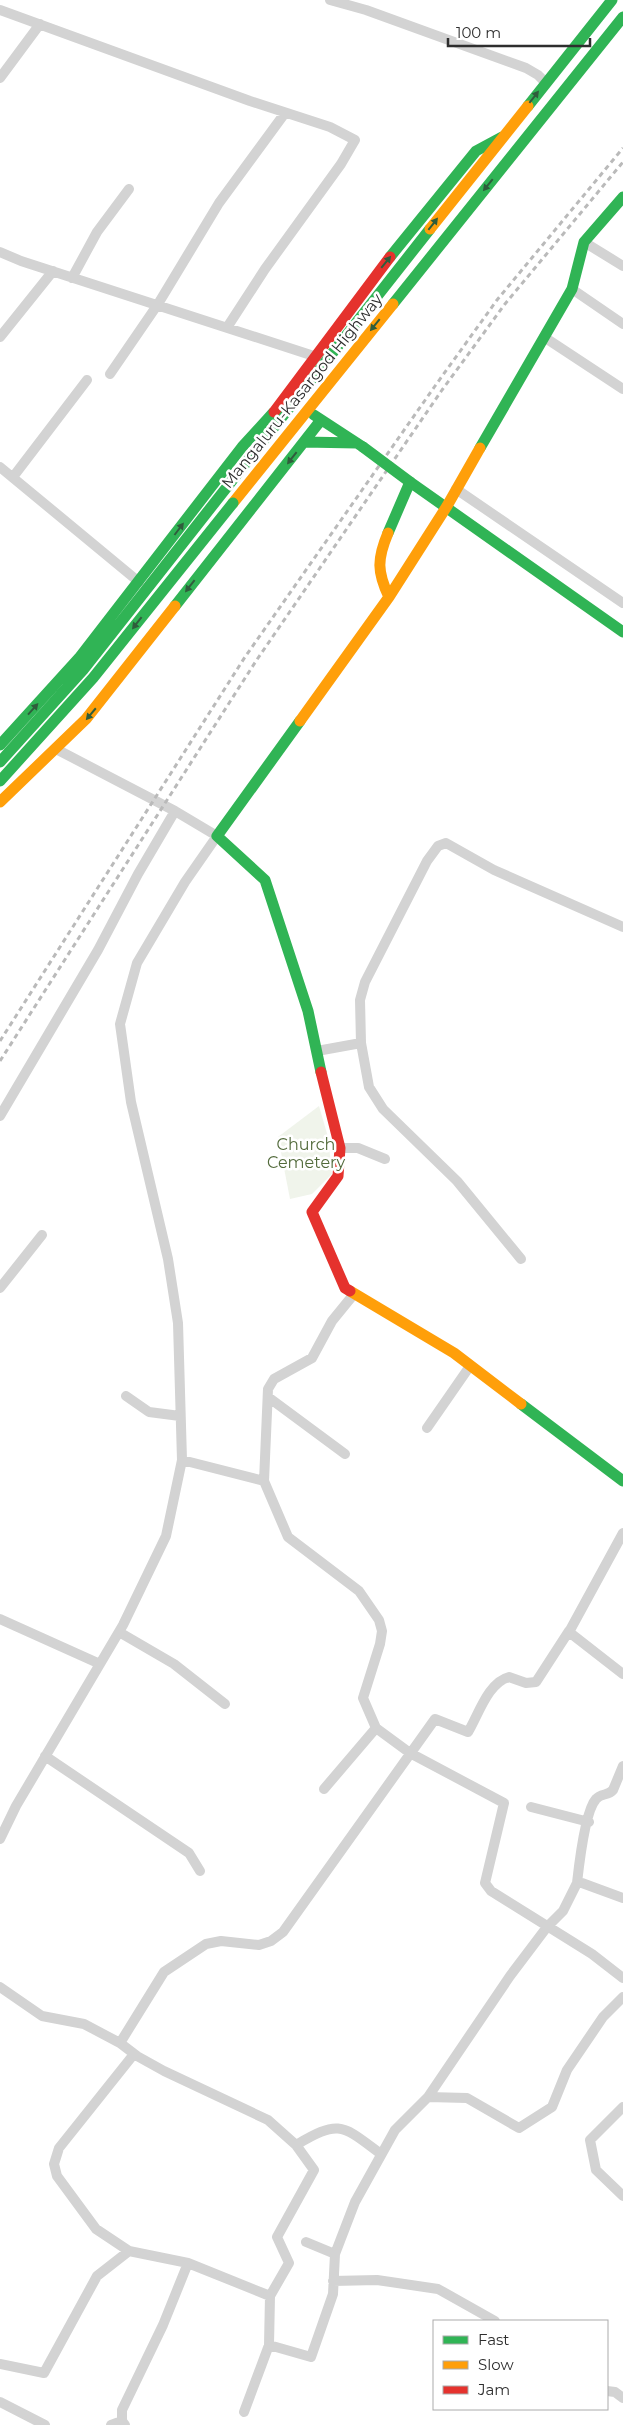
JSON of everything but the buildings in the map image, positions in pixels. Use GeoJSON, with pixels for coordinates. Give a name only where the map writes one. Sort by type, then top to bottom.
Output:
{"type":"FeatureCollection","features":[{"type":"Feature","properties":{"kind":"main road","name":"Mangaluru-Kasargod Highway"},"geometry":{"type":"LineString","coordinates":[[0,763],[83,670],[293,404],[320,358],[504,135],[612,0]]}},
{"type":"Feature","properties":{"kind":"main road","name":"Mangaluru-Kasargod Highway"},"geometry":{"type":"LineString","coordinates":[[0,781],[93,678],[623,17]]}},
{"type":"Feature","properties":{"kind":"main road"},"geometry":{"type":"LineString","coordinates":[[504,135],[519,147]]}},
{"type":"Feature","properties":{"kind":"main road"},"geometry":{"type":"LineString","coordinates":[[623,198],[584,242],[572,289],[447,506],[389,597],[217,836],[265,880],[308,1011],[331,1118],[340,1148],[338,1176],[312,1212],[345,1288],[454,1353],[623,1481]]}},
{"type":"Feature","properties":{"kind":"main road"},"geometry":{"type":"LineString","coordinates":[[0,745],[79,658],[205,494],[320,358]]}},
{"type":"Feature","properties":{"kind":"main road"},"geometry":{"type":"LineString","coordinates":[[273,413],[293,404]]}},
{"type":"Feature","properties":{"kind":"main road"},"geometry":{"type":"LineString","coordinates":[[307,411],[360,445],[623,632]]}},
{"type":"Feature","properties":{"kind":"main road"},"geometry":{"type":"LineString","coordinates":[[0,802],[24,776],[56,749],[86,719],[118,681],[321,420]]}},
{"type":"Feature","properties":{"kind":"main road"},"geometry":{"type":"LineString","coordinates":[[304,442],[360,445]]}},
{"type":"Feature","properties":{"kind":"main road"},"geometry":{"type":"LineString","coordinates":[[389,597],[380,578],[381,549],[410,482]]}},
{"type":"Feature","properties":{"kind":"main road"},"geometry":{"type":"LineString","coordinates":[[0,763],[24,776]]}},
{"type":"Feature","properties":{"kind":"street"},"geometry":{"type":"LineString","coordinates":[[330,0],[366,10],[526,68],[545,82]]}},
{"type":"Feature","properties":{"kind":"street"},"geometry":{"type":"LineString","coordinates":[[0,10],[353,137],[355,142],[265,268],[228,326]]}},
{"type":"Feature","properties":{"kind":"street"},"geometry":{"type":"LineString","coordinates":[[0,78],[40,24]]}},
{"type":"Feature","properties":{"kind":"street"},"geometry":{"type":"LineString","coordinates":[[110,374],[158,304],[218,202],[285,113]]}},
{"type":"Feature","properties":{"kind":"street"},"geometry":{"type":"LineString","coordinates":[[72,278],[97,232],[129,189]]}},
{"type":"Feature","properties":{"kind":"street"},"geometry":{"type":"LineString","coordinates":[[584,242],[623,266]]}},
{"type":"Feature","properties":{"kind":"street"},"geometry":{"type":"LineString","coordinates":[[0,252],[72,278],[228,326],[320,358]]}},
{"type":"Feature","properties":{"kind":"street"},"geometry":{"type":"LineString","coordinates":[[0,337],[53,271]]}},
{"type":"Feature","properties":{"kind":"street"},"geometry":{"type":"LineString","coordinates":[[572,289],[623,324]]}},
{"type":"Feature","properties":{"kind":"street"},"geometry":{"type":"LineString","coordinates":[[544,337],[623,389]]}},
{"type":"Feature","properties":{"kind":"street"},"geometry":{"type":"LineString","coordinates":[[13,477],[87,380]]}},
{"type":"Feature","properties":{"kind":"street"},"geometry":{"type":"LineString","coordinates":[[0,467],[139,582]]}},
{"type":"Feature","properties":{"kind":"street"},"geometry":{"type":"LineString","coordinates":[[456,490],[623,603]]}},
{"type":"Feature","properties":{"kind":"street"},"geometry":{"type":"LineString","coordinates":[[0,1839],[16,1806],[118,1632],[166,1536],[182,1460],[178,1323],[168,1259],[131,1102],[120,1024],[137,963],[185,882],[217,836],[175,811],[56,749]]}},
{"type":"Feature","properties":{"kind":"street"},"geometry":{"type":"LineString","coordinates":[[0,1116],[98,950],[138,874],[175,811]]}},
{"type":"Feature","properties":{"kind":"street"},"geometry":{"type":"LineString","coordinates":[[521,1259],[457,1181],[383,1109],[369,1087],[360,1043],[360,1000],[365,982],[427,861],[438,846],[446,843],[460,849],[494,870],[623,927]]}},
{"type":"Feature","properties":{"kind":"street"},"geometry":{"type":"LineString","coordinates":[[317,1052],[360,1043]]}},
{"type":"Feature","properties":{"kind":"street"},"geometry":{"type":"LineString","coordinates":[[340,1148],[358,1148],[384,1159]]}},
{"type":"Feature","properties":{"kind":"street"},"geometry":{"type":"LineString","coordinates":[[0,1288],[42,1235]]}},
{"type":"Feature","properties":{"kind":"street"},"geometry":{"type":"LineString","coordinates":[[354,1294],[332,1321],[312,1358],[274,1379],[268,1389],[264,1481],[288,1537],[359,1591],[379,1620],[382,1631],[380,1644],[363,1698],[376,1728],[410,1753],[504,1803],[485,1883],[491,1890],[622,1974]]}},
{"type":"Feature","properties":{"kind":"street"},"geometry":{"type":"LineString","coordinates":[[427,1428],[470,1366]]}},
{"type":"Feature","properties":{"kind":"street"},"geometry":{"type":"LineString","coordinates":[[126,1396],[150,1412],[180,1416]]}},
{"type":"Feature","properties":{"kind":"street"},"geometry":{"type":"LineString","coordinates":[[268,1397],[345,1454]]}},
{"type":"Feature","properties":{"kind":"street"},"geometry":{"type":"LineString","coordinates":[[182,1460],[264,1481]]}},
{"type":"Feature","properties":{"kind":"street"},"geometry":{"type":"LineString","coordinates":[[120,2042],[164,1972],[206,1944],[221,1942],[259,1945],[270,1941],[283,1932],[435,1719],[468,1732],[490,1693],[504,1678],[509,1677],[526,1683],[536,1682],[569,1631],[623,1533]]}},
{"type":"Feature","properties":{"kind":"street"},"geometry":{"type":"LineString","coordinates":[[0,1618],[100,1664]]}},
{"type":"Feature","properties":{"kind":"street"},"geometry":{"type":"LineString","coordinates":[[569,1631],[571,1636],[623,1674]]}},
{"type":"Feature","properties":{"kind":"street"},"geometry":{"type":"LineString","coordinates":[[118,1632],[174,1664],[225,1704]]}},
{"type":"Feature","properties":{"kind":"street"},"geometry":{"type":"LineString","coordinates":[[324,1788],[376,1728]]}},
{"type":"Feature","properties":{"kind":"street"},"geometry":{"type":"LineString","coordinates":[[46,1756],[189,1853],[200,1871]]}},
{"type":"Feature","properties":{"kind":"street"},"geometry":{"type":"LineString","coordinates":[[270,2345],[311,2357],[333,2294],[335,2254],[355,2202],[395,2130],[428,2097],[510,1976],[547,1927],[563,1911],[577,1883],[579,1856],[594,1802],[599,1796],[613,1790],[623,1766]]}},
{"type":"Feature","properties":{"kind":"street"},"geometry":{"type":"LineString","coordinates":[[531,1807],[589,1822]]}},
{"type":"Feature","properties":{"kind":"street"},"geometry":{"type":"LineString","coordinates":[[577,1883],[582,1883],[623,1898]]}},
{"type":"Feature","properties":{"kind":"street"},"geometry":{"type":"LineString","coordinates":[[0,1986],[42,2016],[84,2024],[120,2042],[134,2054],[164,2071],[268,2120],[296,2145],[314,2170],[277,2237],[289,2263],[270,2296],[270,2345],[244,2412]]}},
{"type":"Feature","properties":{"kind":"street"},"geometry":{"type":"LineString","coordinates":[[428,2097],[467,2098],[519,2128],[552,2107],[567,2070],[603,2017],[623,1998]]}},
{"type":"Feature","properties":{"kind":"street"},"geometry":{"type":"LineString","coordinates":[[134,2054],[59,2148],[54,2164],[57,2176],[96,2230],[130,2251],[188,2263],[270,2296]]}},
{"type":"Feature","properties":{"kind":"street"},"geometry":{"type":"LineString","coordinates":[[623,2107],[590,2140],[596,2170],[623,2196]]}},
{"type":"Feature","properties":{"kind":"street"},"geometry":{"type":"LineString","coordinates":[[296,2145],[317,2132],[339,2128],[355,2135],[381,2154]]}},
{"type":"Feature","properties":{"kind":"street"},"geometry":{"type":"LineString","coordinates":[[306,2242],[335,2254]]}},
{"type":"Feature","properties":{"kind":"street"},"geometry":{"type":"LineString","coordinates":[[0,2364],[44,2374],[97,2276],[130,2251]]}},
{"type":"Feature","properties":{"kind":"street"},"geometry":{"type":"LineString","coordinates":[[111,2425],[123,2423],[122,2410],[163,2325],[188,2263]]}},
{"type":"Feature","properties":{"kind":"street"},"geometry":{"type":"LineString","coordinates":[[333,2281],[377,2280],[438,2289],[492,2320]]}},
{"type":"Feature","properties":{"kind":"street"},"geometry":{"type":"LineString","coordinates":[[608,2392],[615,2392],[623,2398]]}},
{"type":"Feature","properties":{"kind":"street"},"geometry":{"type":"LineString","coordinates":[[0,2402],[45,2425]]}},
{"type":"Feature","properties":{"kind":"green space","name":"Church Cemetery"},"geometry":{"type":"Polygon","coordinates":[[[319,1106],[328,1137],[332,1174],[312,1194],[290,1199],[278,1137],[319,1106]]]}},
{"type":"Feature","properties":{"kind":"railway"},"geometry":{"type":"LineString","coordinates":[[0,1041],[245,657],[497,300],[623,148]]}},
{"type":"Feature","properties":{"kind":"railway"},"geometry":{"type":"LineString","coordinates":[[0,1061],[256,661],[442,390],[505,304],[623,162]]}},
{"type":"Feature","properties":{"kind":"traffic: fast"},"geometry":{"type":"LineString","coordinates":[[528,106],[612,0]]}},
{"type":"Feature","properties":{"kind":"traffic: fast"},"geometry":{"type":"LineString","coordinates":[[393,304],[623,17]]}},
{"type":"Feature","properties":{"kind":"traffic: fast"},"geometry":{"type":"LineString","coordinates":[[390,257],[476,151],[502,137]]}},
{"type":"Feature","properties":{"kind":"traffic: fast"},"geometry":{"type":"LineString","coordinates":[[480,448],[572,289],[584,242],[623,197]]}},
{"type":"Feature","properties":{"kind":"traffic: fast"},"geometry":{"type":"LineString","coordinates":[[0,762],[83,670],[430,229]]}},
{"type":"Feature","properties":{"kind":"traffic: fast"},"geometry":{"type":"LineString","coordinates":[[0,745],[79,658],[242,447],[273,413],[289,405]]}},
{"type":"Feature","properties":{"kind":"traffic: fast"},"geometry":{"type":"LineString","coordinates":[[314,415],[363,447]]}},
{"type":"Feature","properties":{"kind":"traffic: fast"},"geometry":{"type":"LineString","coordinates":[[175,606],[321,420]]}},
{"type":"Feature","properties":{"kind":"traffic: fast"},"geometry":{"type":"LineString","coordinates":[[304,442],[357,443]]}},
{"type":"Feature","properties":{"kind":"traffic: fast"},"geometry":{"type":"LineString","coordinates":[[363,447],[410,482]]}},
{"type":"Feature","properties":{"kind":"traffic: fast"},"geometry":{"type":"LineString","coordinates":[[388,533],[410,482],[623,632]]}},
{"type":"Feature","properties":{"kind":"traffic: fast"},"geometry":{"type":"LineString","coordinates":[[0,781],[93,678],[233,503]]}},
{"type":"Feature","properties":{"kind":"traffic: fast"},"geometry":{"type":"LineString","coordinates":[[300,721],[217,836],[265,880],[308,1011],[321,1072]]}},
{"type":"Feature","properties":{"kind":"traffic: fast"},"geometry":{"type":"LineString","coordinates":[[521,1404],[623,1481]]}},
{"type":"Feature","properties":{"kind":"traffic: slow"},"geometry":{"type":"LineString","coordinates":[[430,229],[528,106]]}},
{"type":"Feature","properties":{"kind":"traffic: slow"},"geometry":{"type":"LineString","coordinates":[[233,503],[393,304]]}},
{"type":"Feature","properties":{"kind":"traffic: slow"},"geometry":{"type":"LineString","coordinates":[[389,597],[447,506],[480,448]]}},
{"type":"Feature","properties":{"kind":"traffic: slow"},"geometry":{"type":"LineString","coordinates":[[300,721],[389,597],[382,580],[380,565],[380,558],[388,533]]}},
{"type":"Feature","properties":{"kind":"traffic: slow"},"geometry":{"type":"LineString","coordinates":[[0,802],[86,719],[175,606]]}},
{"type":"Feature","properties":{"kind":"traffic: slow"},"geometry":{"type":"LineString","coordinates":[[350,1291],[454,1353],[521,1404]]}},
{"type":"Feature","properties":{"kind":"traffic: jam"},"geometry":{"type":"LineString","coordinates":[[274,412],[390,257]]}},
{"type":"Feature","properties":{"kind":"traffic: jam"},"geometry":{"type":"LineString","coordinates":[[321,1072],[340,1148],[338,1176],[312,1212],[345,1288],[350,1291]]}}]}
